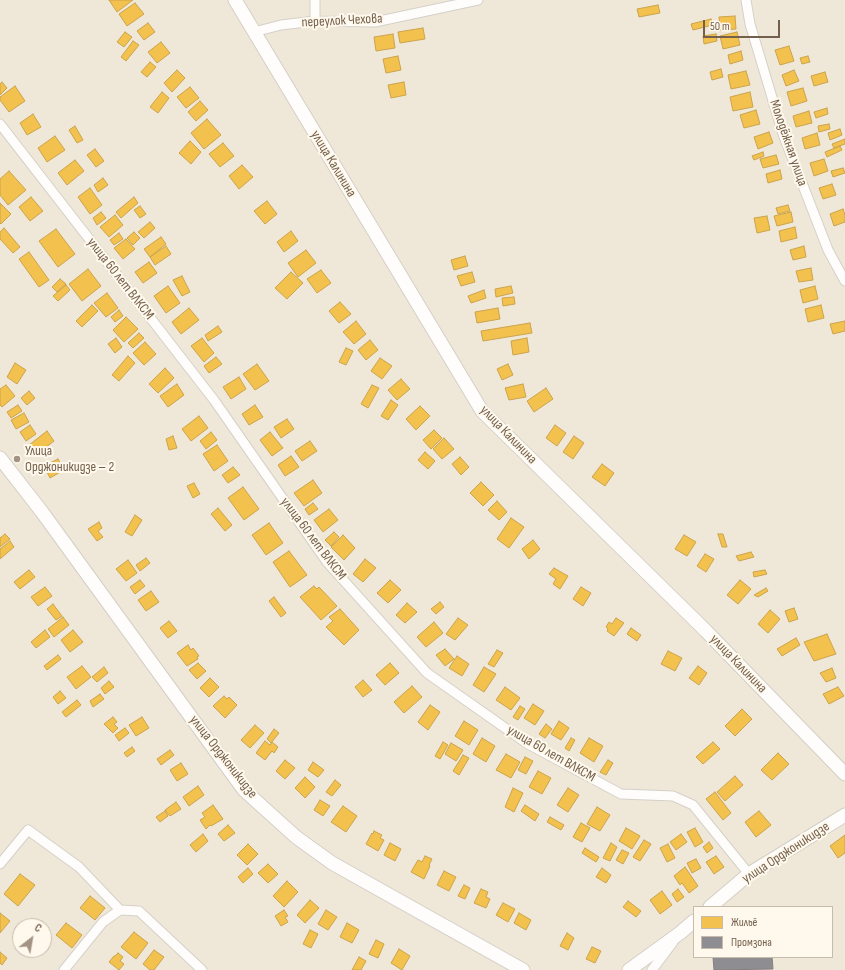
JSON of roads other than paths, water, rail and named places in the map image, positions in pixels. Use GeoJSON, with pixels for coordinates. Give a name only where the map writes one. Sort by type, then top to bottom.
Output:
{"type":"FeatureCollection","features":[{"type":"Feature","properties":{"kind":"main road","name":"улица Калинина"},"geometry":{"type":"LineString","coordinates":[[235,0],[482,411],[705,630],[845,774]]}},
{"type":"Feature","properties":{"kind":"main road","name":"улица Орджоникидзе"},"geometry":{"type":"LineString","coordinates":[[0,458],[42,512],[244,790],[296,837],[332,863],[523,970]]}},
{"type":"Feature","properties":{"kind":"main road","name":"улица Орджоникидзе"},"geometry":{"type":"LineString","coordinates":[[711,906],[749,874],[845,815]]}},
{"type":"Feature","properties":{"kind":"main road"},"geometry":{"type":"LineString","coordinates":[[629,970],[693,922]]}},
{"type":"Feature","properties":{"kind":"street"},"geometry":{"type":"LineString","coordinates":[[315,0],[316,21]]}},
{"type":"Feature","properties":{"kind":"street","name":"переулок Чехова"},"geometry":{"type":"LineString","coordinates":[[254,32],[281,25],[316,21],[375,22],[478,0]]}},
{"type":"Feature","properties":{"kind":"street","name":"Молодёжная улица"},"geometry":{"type":"LineString","coordinates":[[746,0],[750,24],[783,134],[828,250],[845,281]]}},
{"type":"Feature","properties":{"kind":"street","name":"улица 60 лет ВЛКСМ"},"geometry":{"type":"LineString","coordinates":[[0,124],[214,400],[327,562],[427,673],[528,744],[621,794],[673,796],[693,805],[749,874]]}},
{"type":"Feature","properties":{"kind":"street"},"geometry":{"type":"LineString","coordinates":[[0,864],[28,830],[79,867],[120,910]]}},
{"type":"Feature","properties":{"kind":"street"},"geometry":{"type":"LineString","coordinates":[[64,970],[103,922],[120,910],[139,911],[202,970]]}},
{"type":"Feature","properties":{"kind":"street"},"geometry":{"type":"LineString","coordinates":[[652,970],[680,933]]}},
{"type":"Feature","properties":{"kind":"place","name":"Улица Орджоникидзе – 2"},"geometry":{"type":"Point","coordinates":[17,459]}}]}
